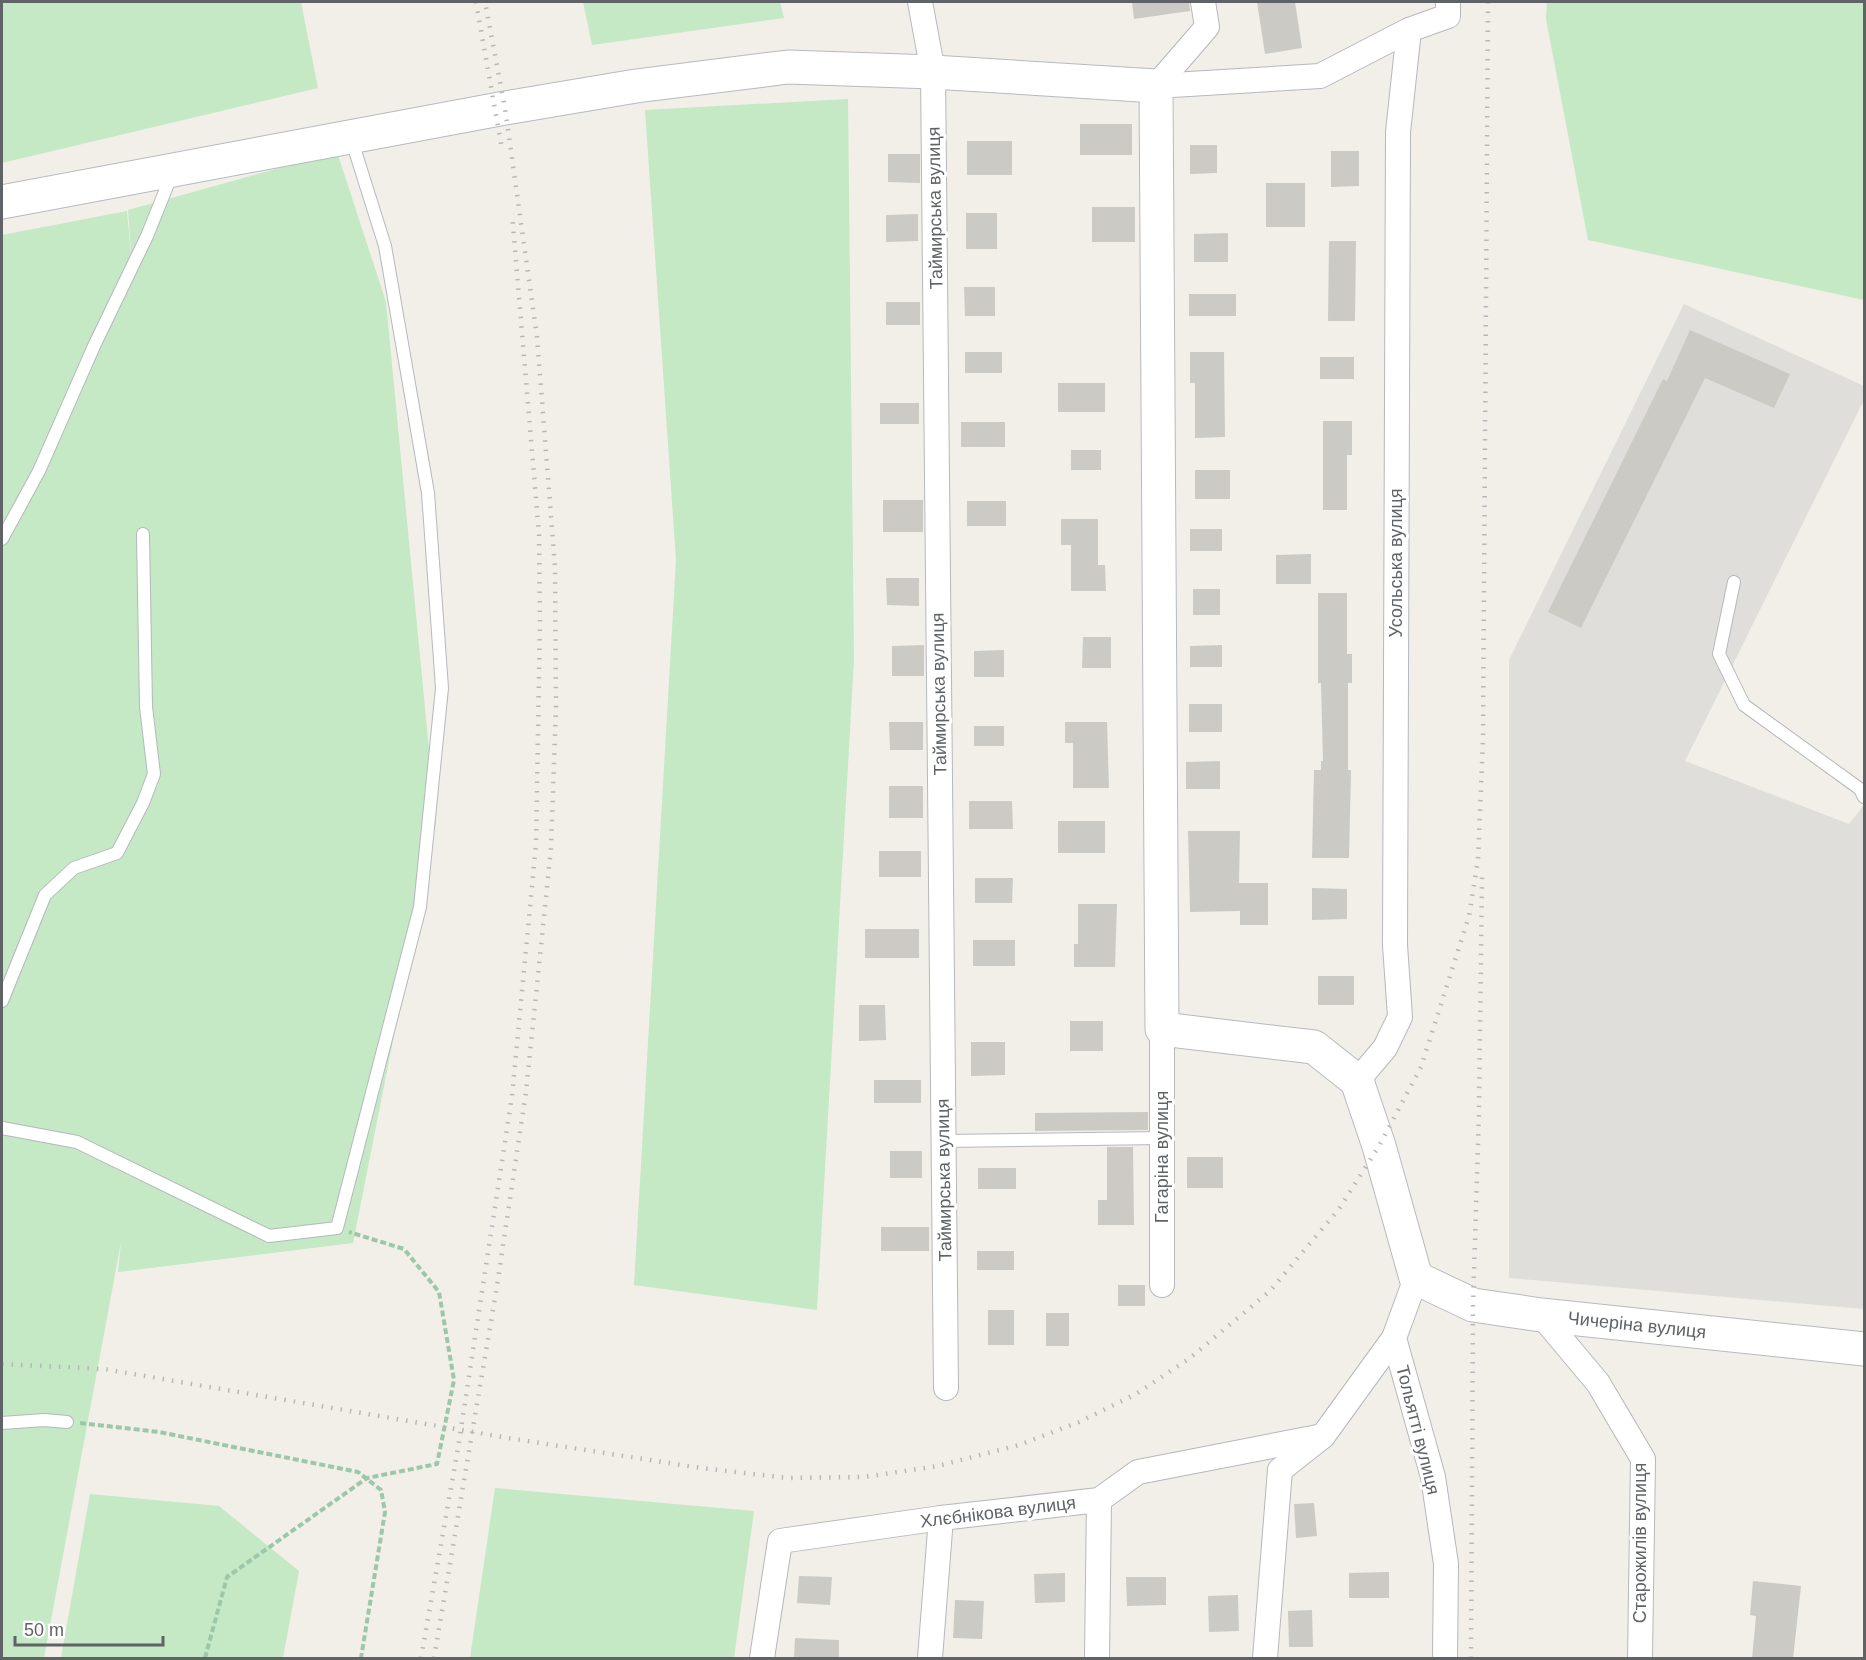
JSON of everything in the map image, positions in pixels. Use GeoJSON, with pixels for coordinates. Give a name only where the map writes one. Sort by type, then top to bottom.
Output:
{"type":"FeatureCollection","features":[{"type":"Feature","properties":{"kind":"main road"},"geometry":{"type":"LineString","coordinates":[[2,202],[505,108],[636,86],[788,67],[933,72],[1156,86],[1162,1029],[1314,1047],[1357,1081],[1379,1146],[1416,1278]]}},
{"type":"Feature","properties":{"kind":"main road","name":"Чичеріна вулиця"},"geometry":{"type":"LineString","coordinates":[[1416,1278],[1473,1305],[1540,1315],[1864,1349]]}},
{"type":"Feature","properties":{"kind":"street","name":"Таймирська вулиця"},"geometry":{"type":"LineString","coordinates":[[920,2],[933,72],[946,1388]]}},
{"type":"Feature","properties":{"kind":"street"},"geometry":{"type":"LineString","coordinates":[[1156,86],[1207,27],[1203,2]]}},
{"type":"Feature","properties":{"kind":"street"},"geometry":{"type":"LineString","coordinates":[[1156,86],[1320,76],[1409,30],[1448,16],[1448,2]]}},
{"type":"Feature","properties":{"kind":"street","name":"Усольська вулиця"},"geometry":{"type":"LineString","coordinates":[[1357,1081],[1385,1048],[1400,1017],[1395,945],[1398,132],[1409,30]]}},
{"type":"Feature","properties":{"kind":"street","name":"Гагаріна вулиця"},"geometry":{"type":"LineString","coordinates":[[1162,1029],[1162,1285]]}},
{"type":"Feature","properties":{"kind":"street"},"geometry":{"type":"LineString","coordinates":[[1265,1659],[1280,1470],[1323,1436],[1394,1338],[1416,1278]]}},
{"type":"Feature","properties":{"kind":"street","name":"Старожилів вулиця"},"geometry":{"type":"LineString","coordinates":[[1540,1315],[1598,1383],[1643,1459],[1640,1659]]}},
{"type":"Feature","properties":{"kind":"street","name":"Тольятті вулиця"},"geometry":{"type":"LineString","coordinates":[[1394,1338],[1433,1477],[1446,1564],[1445,1659]]}},
{"type":"Feature","properties":{"kind":"street","name":"Хлєбнікова вулиця"},"geometry":{"type":"LineString","coordinates":[[762,1659],[780,1541],[941,1518],[1099,1500],[1138,1472],[1323,1436]]}},
{"type":"Feature","properties":{"kind":"street"},"geometry":{"type":"LineString","coordinates":[[1097,1659],[1099,1500]]}},
{"type":"Feature","properties":{"kind":"street"},"geometry":{"type":"LineString","coordinates":[[930,1659],[941,1518]]}},
{"type":"Feature","properties":{"kind":"lane"},"geometry":{"type":"LineString","coordinates":[[2,1128],[77,1142],[269,1236],[337,1228],[420,907],[442,688],[428,493],[385,246],[350,137]]}},
{"type":"Feature","properties":{"kind":"lane"},"geometry":{"type":"LineString","coordinates":[[2,539],[39,471],[94,346],[147,236],[174,170]]}},
{"type":"Feature","properties":{"kind":"lane"},"geometry":{"type":"LineString","coordinates":[[2,1000],[45,895],[74,868],[117,853],[143,803],[153,774],[146,707],[144,534]]}},
{"type":"Feature","properties":{"kind":"lane"},"geometry":{"type":"LineString","coordinates":[[1734,582],[1719,654],[1744,705],[1860,789],[1864,797]]}},
{"type":"Feature","properties":{"kind":"lane"},"geometry":{"type":"LineString","coordinates":[[944,1141],[1162,1138]]}},
{"type":"Feature","properties":{"kind":"lane"},"geometry":{"type":"LineString","coordinates":[[2,1423],[44,1420],[67,1422]]}},
{"type":"Feature","properties":{"kind":"path"},"geometry":{"type":"LineString","coordinates":[[205,1659],[227,1577],[367,1478],[437,1464],[453,1380],[439,1292],[404,1249],[337,1228]]}},
{"type":"Feature","properties":{"kind":"path"},"geometry":{"type":"LineString","coordinates":[[67,1422],[159,1432],[358,1472],[381,1490],[385,1512],[361,1659]]}},
{"type":"Feature","properties":{"kind":"shaded area"},"geometry":{"type":"Polygon","coordinates":[[[1684,304],[1864,386],[1864,400],[1685,761],[1849,824],[1864,805],[1864,1309],[1509,1278],[1509,660],[1684,304]]]}},
{"type":"Feature","properties":{"kind":"green space"},"geometry":{"type":"Polygon","coordinates":[[[2,2],[301,2],[318,88],[2,163],[2,2]]]}},
{"type":"Feature","properties":{"kind":"green space"},"geometry":{"type":"Polygon","coordinates":[[[583,2],[780,2],[784,18],[592,45],[583,2]]]}},
{"type":"Feature","properties":{"kind":"green space"},"geometry":{"type":"Polygon","coordinates":[[[1547,2],[1864,2],[1864,300],[1588,240],[1546,19],[1547,2]]]}},
{"type":"Feature","properties":{"kind":"green space"},"geometry":{"type":"Polygon","coordinates":[[[848,99],[854,659],[817,1310],[634,1285],[676,560],[645,110],[848,99]]]}},
{"type":"Feature","properties":{"kind":"green space"},"geometry":{"type":"Polygon","coordinates":[[[337,152],[386,302],[436,823],[353,1243],[118,1272],[121,1242],[44,1658],[2,1658],[2,235],[127,211],[133,279],[128,210],[337,152]]]}},
{"type":"Feature","properties":{"kind":"green space"},"geometry":{"type":"Polygon","coordinates":[[[495,1488],[754,1511],[734,1658],[470,1658],[495,1488]]]}},
{"type":"Feature","properties":{"kind":"green space"},"geometry":{"type":"Polygon","coordinates":[[[90,1494],[219,1506],[299,1571],[283,1658],[61,1658],[90,1494]]]}},
{"type":"Feature","properties":{"kind":"building"},"geometry":{"type":"Polygon","coordinates":[[[1132,2],[1189,2],[1190,11],[1134,19],[1132,2]]]}},
{"type":"Feature","properties":{"kind":"building"},"geometry":{"type":"Polygon","coordinates":[[[1257,2],[1295,2],[1302,48],[1265,54],[1257,2]]]}},
{"type":"Feature","properties":{"kind":"building"},"geometry":{"type":"Polygon","coordinates":[[[1080,124],[1132,124],[1132,155],[1080,155],[1080,124]]]}},
{"type":"Feature","properties":{"kind":"building"},"geometry":{"type":"Polygon","coordinates":[[[967,141],[1012,141],[1012,175],[967,175],[967,141]]]}},
{"type":"Feature","properties":{"kind":"building"},"geometry":{"type":"Polygon","coordinates":[[[1190,145],[1217,145],[1217,173],[1190,174],[1190,145]]]}},
{"type":"Feature","properties":{"kind":"building"},"geometry":{"type":"Polygon","coordinates":[[[1331,151],[1359,151],[1359,186],[1331,187],[1331,151]]]}},
{"type":"Feature","properties":{"kind":"building"},"geometry":{"type":"Polygon","coordinates":[[[888,154],[920,154],[920,183],[888,182],[888,154]]]}},
{"type":"Feature","properties":{"kind":"building"},"geometry":{"type":"Polygon","coordinates":[[[1266,183],[1305,183],[1305,227],[1266,227],[1266,183]]]}},
{"type":"Feature","properties":{"kind":"building"},"geometry":{"type":"Polygon","coordinates":[[[1092,207],[1135,207],[1135,242],[1092,242],[1092,207]]]}},
{"type":"Feature","properties":{"kind":"building"},"geometry":{"type":"Polygon","coordinates":[[[966,213],[997,213],[997,249],[966,249],[966,213]]]}},
{"type":"Feature","properties":{"kind":"building"},"geometry":{"type":"Polygon","coordinates":[[[918,214],[918,241],[886,242],[886,215],[918,214]]]}},
{"type":"Feature","properties":{"kind":"building"},"geometry":{"type":"Polygon","coordinates":[[[1228,233],[1228,262],[1194,262],[1194,234],[1228,233]]]}},
{"type":"Feature","properties":{"kind":"building"},"geometry":{"type":"Polygon","coordinates":[[[1329,241],[1356,241],[1355,321],[1328,321],[1329,241]]]}},
{"type":"Feature","properties":{"kind":"building"},"geometry":{"type":"Polygon","coordinates":[[[964,287],[995,287],[995,316],[965,316],[964,287]]]}},
{"type":"Feature","properties":{"kind":"building"},"geometry":{"type":"Polygon","coordinates":[[[1189,294],[1236,294],[1236,316],[1189,316],[1189,294]]]}},
{"type":"Feature","properties":{"kind":"building"},"geometry":{"type":"Polygon","coordinates":[[[886,302],[920,302],[920,325],[886,325],[886,302]]]}},
{"type":"Feature","properties":{"kind":"building"},"geometry":{"type":"Polygon","coordinates":[[[1690,330],[1790,374],[1774,408],[1705,378],[1581,628],[1548,612],[1663,379],[1667,381],[1690,330]]]}},
{"type":"Feature","properties":{"kind":"building"},"geometry":{"type":"Polygon","coordinates":[[[965,352],[1002,352],[1002,373],[965,373],[965,352]]]}},
{"type":"Feature","properties":{"kind":"building"},"geometry":{"type":"Polygon","coordinates":[[[1190,352],[1224,352],[1225,437],[1195,438],[1195,383],[1190,383],[1190,352]]]}},
{"type":"Feature","properties":{"kind":"building"},"geometry":{"type":"Polygon","coordinates":[[[1320,357],[1354,357],[1354,379],[1320,379],[1320,357]]]}},
{"type":"Feature","properties":{"kind":"building"},"geometry":{"type":"Polygon","coordinates":[[[1058,383],[1105,383],[1105,412],[1058,412],[1058,383]]]}},
{"type":"Feature","properties":{"kind":"building"},"geometry":{"type":"Polygon","coordinates":[[[880,403],[919,403],[919,424],[880,424],[880,403]]]}},
{"type":"Feature","properties":{"kind":"building"},"geometry":{"type":"Polygon","coordinates":[[[1323,421],[1352,421],[1352,455],[1347,455],[1347,510],[1323,510],[1323,421]]]}},
{"type":"Feature","properties":{"kind":"building"},"geometry":{"type":"Polygon","coordinates":[[[961,422],[1005,422],[1005,447],[961,447],[961,422]]]}},
{"type":"Feature","properties":{"kind":"building"},"geometry":{"type":"Polygon","coordinates":[[[1071,450],[1101,450],[1101,470],[1071,470],[1071,450]]]}},
{"type":"Feature","properties":{"kind":"building"},"geometry":{"type":"Polygon","coordinates":[[[1195,470],[1230,470],[1230,499],[1195,499],[1195,470]]]}},
{"type":"Feature","properties":{"kind":"building"},"geometry":{"type":"Polygon","coordinates":[[[883,500],[923,500],[923,532],[883,532],[883,500]]]}},
{"type":"Feature","properties":{"kind":"building"},"geometry":{"type":"Polygon","coordinates":[[[967,501],[1006,501],[1006,526],[967,526],[967,501]]]}},
{"type":"Feature","properties":{"kind":"building"},"geometry":{"type":"Polygon","coordinates":[[[1061,519],[1098,519],[1098,565],[1105,565],[1106,591],[1071,591],[1071,545],[1061,545],[1061,519]]]}},
{"type":"Feature","properties":{"kind":"building"},"geometry":{"type":"Polygon","coordinates":[[[1190,529],[1222,529],[1222,551],[1190,551],[1190,529]]]}},
{"type":"Feature","properties":{"kind":"building"},"geometry":{"type":"Polygon","coordinates":[[[1311,554],[1311,584],[1276,584],[1276,555],[1311,554]]]}},
{"type":"Feature","properties":{"kind":"building"},"geometry":{"type":"Polygon","coordinates":[[[886,578],[919,578],[919,606],[887,605],[886,578]]]}},
{"type":"Feature","properties":{"kind":"building"},"geometry":{"type":"Polygon","coordinates":[[[1193,589],[1220,589],[1220,615],[1193,615],[1193,589]]]}},
{"type":"Feature","properties":{"kind":"building"},"geometry":{"type":"Polygon","coordinates":[[[1318,593],[1347,593],[1347,654],[1352,654],[1352,683],[1348,683],[1348,770],[1351,770],[1349,858],[1312,858],[1314,770],[1321,770],[1321,761],[1323,761],[1321,683],[1318,683],[1318,593]]]}},
{"type":"Feature","properties":{"kind":"building"},"geometry":{"type":"Polygon","coordinates":[[[1083,637],[1111,637],[1111,668],[1082,668],[1083,637]]]}},
{"type":"Feature","properties":{"kind":"building"},"geometry":{"type":"Polygon","coordinates":[[[924,645],[924,676],[892,676],[892,646],[924,645]]]}},
{"type":"Feature","properties":{"kind":"building"},"geometry":{"type":"Polygon","coordinates":[[[1222,645],[1222,667],[1190,667],[1190,646],[1222,645]]]}},
{"type":"Feature","properties":{"kind":"building"},"geometry":{"type":"Polygon","coordinates":[[[1004,650],[1004,677],[974,677],[974,651],[1004,650]]]}},
{"type":"Feature","properties":{"kind":"building"},"geometry":{"type":"Polygon","coordinates":[[[1189,704],[1222,704],[1222,732],[1189,732],[1189,704]]]}},
{"type":"Feature","properties":{"kind":"building"},"geometry":{"type":"Polygon","coordinates":[[[889,722],[923,722],[923,750],[890,750],[889,722]]]}},
{"type":"Feature","properties":{"kind":"building"},"geometry":{"type":"Polygon","coordinates":[[[1065,722],[1107,722],[1109,788],[1073,788],[1073,743],[1065,743],[1065,722]]]}},
{"type":"Feature","properties":{"kind":"building"},"geometry":{"type":"Polygon","coordinates":[[[974,726],[1004,726],[1004,746],[974,746],[974,726]]]}},
{"type":"Feature","properties":{"kind":"building"},"geometry":{"type":"Polygon","coordinates":[[[1220,761],[1220,789],[1186,789],[1186,762],[1220,761]]]}},
{"type":"Feature","properties":{"kind":"building"},"geometry":{"type":"Polygon","coordinates":[[[889,786],[923,786],[923,818],[889,818],[889,786]]]}},
{"type":"Feature","properties":{"kind":"building"},"geometry":{"type":"Polygon","coordinates":[[[969,801],[1012,801],[1013,829],[969,829],[969,801]]]}},
{"type":"Feature","properties":{"kind":"building"},"geometry":{"type":"Polygon","coordinates":[[[1058,821],[1105,821],[1105,853],[1058,853],[1058,821]]]}},
{"type":"Feature","properties":{"kind":"building"},"geometry":{"type":"Polygon","coordinates":[[[1188,831],[1240,831],[1239,883],[1268,883],[1268,925],[1240,925],[1240,911],[1190,912],[1188,831]]]}},
{"type":"Feature","properties":{"kind":"building"},"geometry":{"type":"Polygon","coordinates":[[[879,851],[921,851],[921,877],[879,877],[879,851]]]}},
{"type":"Feature","properties":{"kind":"building"},"geometry":{"type":"Polygon","coordinates":[[[975,878],[1013,878],[1012,903],[975,903],[975,878]]]}},
{"type":"Feature","properties":{"kind":"building"},"geometry":{"type":"Polygon","coordinates":[[[1312,888],[1347,889],[1347,919],[1312,920],[1312,888]]]}},
{"type":"Feature","properties":{"kind":"building"},"geometry":{"type":"Polygon","coordinates":[[[1078,904],[1117,904],[1115,967],[1074,967],[1074,944],[1078,944],[1078,904]]]}},
{"type":"Feature","properties":{"kind":"building"},"geometry":{"type":"Polygon","coordinates":[[[865,929],[919,929],[919,958],[865,958],[865,929]]]}},
{"type":"Feature","properties":{"kind":"building"},"geometry":{"type":"Polygon","coordinates":[[[973,940],[1015,940],[1015,966],[973,966],[973,940]]]}},
{"type":"Feature","properties":{"kind":"building"},"geometry":{"type":"Polygon","coordinates":[[[1318,976],[1354,976],[1354,1005],[1318,1005],[1318,976]]]}},
{"type":"Feature","properties":{"kind":"building"},"geometry":{"type":"Polygon","coordinates":[[[859,1005],[885,1005],[886,1040],[859,1041],[859,1005]]]}},
{"type":"Feature","properties":{"kind":"building"},"geometry":{"type":"Polygon","coordinates":[[[1070,1021],[1103,1021],[1103,1051],[1070,1051],[1070,1021]]]}},
{"type":"Feature","properties":{"kind":"building"},"geometry":{"type":"Polygon","coordinates":[[[971,1042],[1005,1042],[1005,1075],[971,1076],[971,1042]]]}},
{"type":"Feature","properties":{"kind":"building"},"geometry":{"type":"Polygon","coordinates":[[[874,1080],[921,1080],[921,1103],[874,1103],[874,1080]]]}},
{"type":"Feature","properties":{"kind":"building"},"geometry":{"type":"Polygon","coordinates":[[[1148,1112],[1148,1130],[1035,1131],[1035,1113],[1148,1112]]]}},
{"type":"Feature","properties":{"kind":"building"},"geometry":{"type":"Polygon","coordinates":[[[1107,1147],[1133,1147],[1134,1225],[1098,1225],[1098,1200],[1107,1200],[1107,1147]]]}},
{"type":"Feature","properties":{"kind":"building"},"geometry":{"type":"Polygon","coordinates":[[[890,1151],[922,1151],[922,1178],[890,1178],[890,1151]]]}},
{"type":"Feature","properties":{"kind":"building"},"geometry":{"type":"Polygon","coordinates":[[[1187,1157],[1223,1157],[1223,1188],[1187,1188],[1187,1157]]]}},
{"type":"Feature","properties":{"kind":"building"},"geometry":{"type":"Polygon","coordinates":[[[978,1168],[1016,1168],[1016,1189],[978,1189],[978,1168]]]}},
{"type":"Feature","properties":{"kind":"building"},"geometry":{"type":"Polygon","coordinates":[[[881,1227],[929,1227],[929,1251],[881,1251],[881,1227]]]}},
{"type":"Feature","properties":{"kind":"building"},"geometry":{"type":"Polygon","coordinates":[[[977,1251],[1014,1251],[1014,1270],[977,1270],[977,1251]]]}},
{"type":"Feature","properties":{"kind":"building"},"geometry":{"type":"Polygon","coordinates":[[[1118,1285],[1145,1285],[1145,1306],[1118,1306],[1118,1285]]]}},
{"type":"Feature","properties":{"kind":"building"},"geometry":{"type":"Polygon","coordinates":[[[988,1310],[1014,1310],[1014,1345],[988,1345],[988,1310]]]}},
{"type":"Feature","properties":{"kind":"building"},"geometry":{"type":"Polygon","coordinates":[[[1046,1313],[1069,1313],[1069,1346],[1046,1346],[1046,1313]]]}},
{"type":"Feature","properties":{"kind":"building"},"geometry":{"type":"Polygon","coordinates":[[[1314,1503],[1317,1536],[1296,1538],[1294,1504],[1314,1503]]]}},
{"type":"Feature","properties":{"kind":"building"},"geometry":{"type":"Polygon","coordinates":[[[1389,1572],[1389,1598],[1349,1598],[1349,1573],[1389,1572]]]}},
{"type":"Feature","properties":{"kind":"building"},"geometry":{"type":"Polygon","coordinates":[[[1065,1573],[1065,1602],[1035,1603],[1034,1574],[1065,1573]]]}},
{"type":"Feature","properties":{"kind":"building"},"geometry":{"type":"Polygon","coordinates":[[[799,1576],[832,1577],[830,1605],[797,1603],[799,1576]]]}},
{"type":"Feature","properties":{"kind":"building"},"geometry":{"type":"Polygon","coordinates":[[[1126,1577],[1166,1577],[1166,1605],[1127,1606],[1126,1577]]]}},
{"type":"Feature","properties":{"kind":"building"},"geometry":{"type":"Polygon","coordinates":[[[1753,1581],[1801,1586],[1793,1659],[1752,1659],[1756,1616],[1750,1615],[1753,1581]]]}},
{"type":"Feature","properties":{"kind":"building"},"geometry":{"type":"Polygon","coordinates":[[[1238,1595],[1239,1631],[1209,1632],[1208,1596],[1238,1595]]]}},
{"type":"Feature","properties":{"kind":"building"},"geometry":{"type":"Polygon","coordinates":[[[955,1600],[984,1601],[982,1639],[953,1638],[955,1600]]]}},
{"type":"Feature","properties":{"kind":"building"},"geometry":{"type":"Polygon","coordinates":[[[1312,1610],[1313,1647],[1289,1647],[1288,1611],[1312,1610]]]}},
{"type":"Feature","properties":{"kind":"building"},"geometry":{"type":"Polygon","coordinates":[[[795,1638],[839,1640],[839,1659],[794,1659],[795,1638]]]}},
{"type":"Feature","properties":{"kind":"railway"},"geometry":{"type":"LineString","coordinates":[[476,2],[502,149]]}},
{"type":"Feature","properties":{"kind":"railway"},"geometry":{"type":"LineString","coordinates":[[434,1658],[496,1292],[526,1092],[551,848],[556,706],[555,567],[537,337],[505,108],[485,2]]}},
{"type":"Feature","properties":{"kind":"railway"},"geometry":{"type":"LineString","coordinates":[[2,1364],[104,1369],[508,1438],[701,1468],[788,1478],[864,1477],[938,1466],[1019,1445],[1079,1422],[1136,1394],[1190,1358],[1270,1291],[1339,1209],[1379,1146],[1421,1067],[1469,916],[1478,860],[1483,739],[1488,2]]}},
{"type":"Feature","properties":{"kind":"railway"},"geometry":{"type":"LineString","coordinates":[[421,1658],[458,1448],[512,1096],[536,844],[540,622],[539,535],[512,214]]}},
{"type":"Feature","properties":{"kind":"railway"},"geometry":{"type":"LineString","coordinates":[[1471,1658],[1473,1305],[1479,1112],[1482,877]]}}]}
